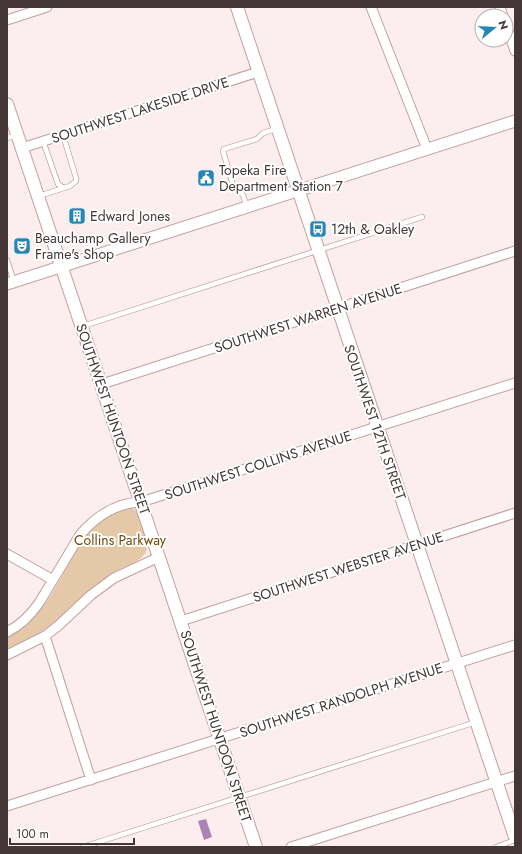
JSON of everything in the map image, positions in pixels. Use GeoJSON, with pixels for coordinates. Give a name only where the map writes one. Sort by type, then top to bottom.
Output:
{"type":"FeatureCollection","features":[{"type":"Feature","properties":{"kind":"main road","name":"SOUTHWEST 12TH STREET"},"geometry":{"type":"LineString","coordinates":[[237,7],[299,190],[317,250],[515,838]]}},
{"type":"Feature","properties":{"kind":"main road","name":"SOUTHWEST HUNTOON STREET"},"geometry":{"type":"LineString","coordinates":[[7,104],[12,137],[22,148],[256,847]]}},
{"type":"Feature","properties":{"kind":"street"},"geometry":{"type":"LineString","coordinates":[[7,20],[48,7]]}},
{"type":"Feature","properties":{"kind":"street"},"geometry":{"type":"LineString","coordinates":[[371,7],[427,149]]}},
{"type":"Feature","properties":{"kind":"street","name":"SOUTHWEST LAKESIDE DRIVE"},"geometry":{"type":"LineString","coordinates":[[22,148],[258,72]]}},
{"type":"Feature","properties":{"kind":"street"},"geometry":{"type":"LineString","coordinates":[[11,283],[62,268],[515,121]]}},
{"type":"Feature","properties":{"kind":"street","name":"SOUTHWEST WARREN AVENUE"},"geometry":{"type":"LineString","coordinates":[[102,384],[515,251]]}},
{"type":"Feature","properties":{"kind":"street","name":"SOUTHWEST COLLINS AVENUE"},"geometry":{"type":"LineString","coordinates":[[7,632],[23,622],[32,613],[80,536],[96,518],[121,505],[130,502],[141,502],[515,383]]}},
{"type":"Feature","properties":{"kind":"street","name":"SOUTHWEST WEBSTER AVENUE"},"geometry":{"type":"LineString","coordinates":[[181,621],[515,513]]}},
{"type":"Feature","properties":{"kind":"street"},"geometry":{"type":"LineString","coordinates":[[7,554],[53,580]]}},
{"type":"Feature","properties":{"kind":"street"},"geometry":{"type":"LineString","coordinates":[[7,655],[45,636],[99,588],[129,570],[159,557]]}},
{"type":"Feature","properties":{"kind":"street"},"geometry":{"type":"LineString","coordinates":[[45,636],[91,780]]}},
{"type":"Feature","properties":{"kind":"street","name":"SOUTHWEST RANDOLPH AVENUE"},"geometry":{"type":"LineString","coordinates":[[7,806],[515,645]]}},
{"type":"Feature","properties":{"kind":"street"},"geometry":{"type":"LineString","coordinates":[[291,847],[515,776]]}},
{"type":"Feature","properties":{"kind":"lane"},"geometry":{"type":"LineString","coordinates":[[247,207],[243,195],[234,185],[223,151],[224,149],[257,139],[263,133],[278,128]]}},
{"type":"Feature","properties":{"kind":"lane"},"geometry":{"type":"LineString","coordinates":[[38,196],[70,186],[76,181],[63,135]]}},
{"type":"Feature","properties":{"kind":"lane"},"geometry":{"type":"LineString","coordinates":[[43,141],[58,184],[64,188]]}},
{"type":"Feature","properties":{"kind":"lane"},"geometry":{"type":"LineString","coordinates":[[82,326],[422,216]]}},
{"type":"Feature","properties":{"kind":"lane"},"geometry":{"type":"LineString","coordinates":[[7,260],[11,283]]}},
{"type":"Feature","properties":{"kind":"lane"},"geometry":{"type":"LineString","coordinates":[[83,847],[476,722]]}},
{"type":"Feature","properties":{"kind":"lane"},"geometry":{"type":"LineString","coordinates":[[496,847],[515,838]]}},
{"type":"Feature","properties":{"kind":"green space","name":"Collins Parkway"},"geometry":{"type":"Polygon","coordinates":[[[129,507],[134,509],[137,513],[146,537],[147,548],[143,556],[136,562],[117,571],[89,591],[60,618],[42,632],[7,649],[7,637],[31,620],[41,609],[78,548],[94,525],[115,512],[129,507]]]}},
{"type":"Feature","properties":{"kind":"shaded area"},"geometry":{"type":"Polygon","coordinates":[[[206,819],[212,837],[204,840],[198,821],[206,819]]]}},
{"type":"Feature","properties":{"kind":"place","name":"Topeka Fire Department Station 7"},"geometry":{"type":"Point","coordinates":[206,178]}},
{"type":"Feature","properties":{"kind":"place","name":"Edward Jones"},"geometry":{"type":"Point","coordinates":[77,216]}},
{"type":"Feature","properties":{"kind":"place","name":"12th & Oakley"},"geometry":{"type":"Point","coordinates":[318,229]}},
{"type":"Feature","properties":{"kind":"place","name":"Beauchamp Gallery Frame's Shop"},"geometry":{"type":"Point","coordinates":[22,246]}}]}
